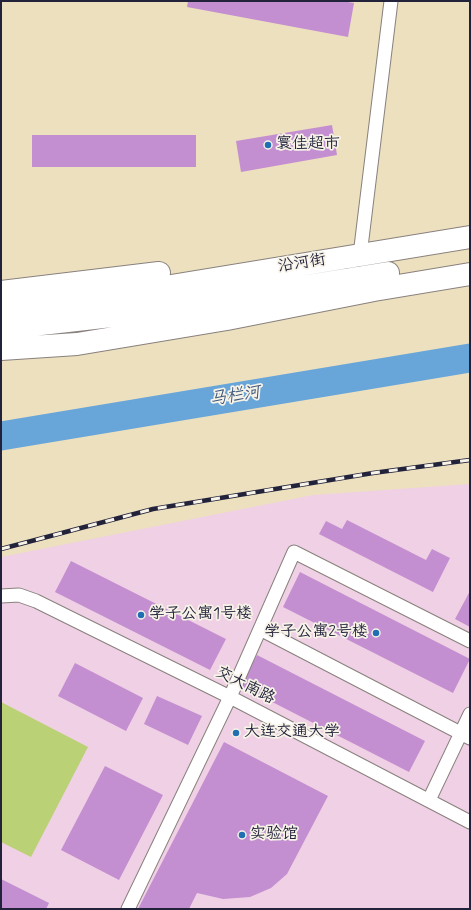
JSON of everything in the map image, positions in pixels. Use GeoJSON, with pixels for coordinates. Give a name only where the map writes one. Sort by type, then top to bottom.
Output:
{"type":"FeatureCollection","features":[{"type":"Feature","properties":{"kind":"highway"},"geometry":{"type":"LineString","coordinates":[[1,292],[361,247],[470,236]]}},
{"type":"Feature","properties":{"kind":"highway","name":"沿河街"},"geometry":{"type":"LineString","coordinates":[[1,314],[470,236]]}},
{"type":"Feature","properties":{"kind":"highway","name":"沿河街"},"geometry":{"type":"LineString","coordinates":[[1,328],[138,313],[470,260]]}},
{"type":"Feature","properties":{"kind":"highway"},"geometry":{"type":"LineString","coordinates":[[1,349],[77,344],[227,319],[374,290],[470,274]]}},
{"type":"Feature","properties":{"kind":"street"},"geometry":{"type":"LineString","coordinates":[[361,247],[391,1]]}},
{"type":"Feature","properties":{"kind":"street"},"geometry":{"type":"LineString","coordinates":[[128,909],[230,697],[294,552],[470,641]]}},
{"type":"Feature","properties":{"kind":"street","name":"交大南路"},"geometry":{"type":"LineString","coordinates":[[1,596],[19,595],[36,601],[230,697],[470,822]]}},
{"type":"Feature","properties":{"kind":"street"},"geometry":{"type":"LineString","coordinates":[[260,629],[465,735]]}},
{"type":"Feature","properties":{"kind":"street"},"geometry":{"type":"LineString","coordinates":[[429,800],[465,735],[470,714]]}},
{"type":"Feature","properties":{"kind":"shaded area","name":"大连交通大学"},"geometry":{"type":"Polygon","coordinates":[[[470,484],[470,909],[1,909],[1,557],[313,495],[470,484]]]}},
{"type":"Feature","properties":{"kind":"green space"},"geometry":{"type":"Polygon","coordinates":[[[1,702],[88,747],[31,857],[1,842],[1,702]]]}},
{"type":"Feature","properties":{"kind":"building"},"geometry":{"type":"Polygon","coordinates":[[[188,1],[342,1],[354,3],[348,37],[187,7],[188,1]]]}},
{"type":"Feature","properties":{"kind":"building"},"geometry":{"type":"Polygon","coordinates":[[[332,125],[337,155],[241,172],[236,141],[332,125]]]}},
{"type":"Feature","properties":{"kind":"building"},"geometry":{"type":"Polygon","coordinates":[[[32,135],[196,135],[196,167],[32,167],[32,135]]]}},
{"type":"Feature","properties":{"kind":"building"},"geometry":{"type":"Polygon","coordinates":[[[347,520],[426,560],[432,549],[450,558],[433,592],[319,534],[326,521],[342,529],[347,520]]]}},
{"type":"Feature","properties":{"kind":"building","name":"学子公寓1号楼"},"geometry":{"type":"Polygon","coordinates":[[[71,561],[226,639],[210,670],[55,592],[71,561]]]}},
{"type":"Feature","properties":{"kind":"building","name":"学子公寓2号楼"},"geometry":{"type":"Polygon","coordinates":[[[300,572],[470,659],[453,693],[283,607],[300,572]]]}},
{"type":"Feature","properties":{"kind":"building"},"geometry":{"type":"Polygon","coordinates":[[[470,591],[470,627],[455,619],[470,591]]]}},
{"type":"Feature","properties":{"kind":"building"},"geometry":{"type":"Polygon","coordinates":[[[257,655],[425,741],[409,772],[241,686],[257,655]]]}},
{"type":"Feature","properties":{"kind":"building"},"geometry":{"type":"Polygon","coordinates":[[[75,663],[143,698],[126,731],[58,696],[75,663]]]}},
{"type":"Feature","properties":{"kind":"building"},"geometry":{"type":"Polygon","coordinates":[[[157,696],[202,716],[188,745],[144,724],[157,696]]]}},
{"type":"Feature","properties":{"kind":"building","name":"实验馆"},"geometry":{"type":"Polygon","coordinates":[[[224,742],[328,796],[287,874],[271,888],[250,897],[223,899],[197,893],[189,909],[138,909],[224,742]]]}},
{"type":"Feature","properties":{"kind":"building"},"geometry":{"type":"Polygon","coordinates":[[[105,766],[163,795],[119,880],[61,850],[105,766]]]}},
{"type":"Feature","properties":{"kind":"building"},"geometry":{"type":"Polygon","coordinates":[[[1,879],[49,903],[46,909],[1,909],[1,879]]]}},
{"type":"Feature","properties":{"kind":"waterway","name":"马栏河"},"geometry":{"type":"LineString","coordinates":[[1,436],[470,358]]}},
{"type":"Feature","properties":{"kind":"railway"},"geometry":{"type":"LineString","coordinates":[[1,549],[153,509],[373,473],[470,460]]}},
{"type":"Feature","properties":{"kind":"place","name":"寰佳超市"},"geometry":{"type":"Point","coordinates":[268,145]}},
{"type":"Feature","properties":{"kind":"place","name":"学子公寓1号楼"},"geometry":{"type":"Point","coordinates":[141,615]}},
{"type":"Feature","properties":{"kind":"place","name":"学子公寓2号楼"},"geometry":{"type":"Point","coordinates":[376,633]}},
{"type":"Feature","properties":{"kind":"place","name":"大连交通大学"},"geometry":{"type":"Point","coordinates":[236,733]}},
{"type":"Feature","properties":{"kind":"place","name":"实验馆"},"geometry":{"type":"Point","coordinates":[242,835]}}]}
